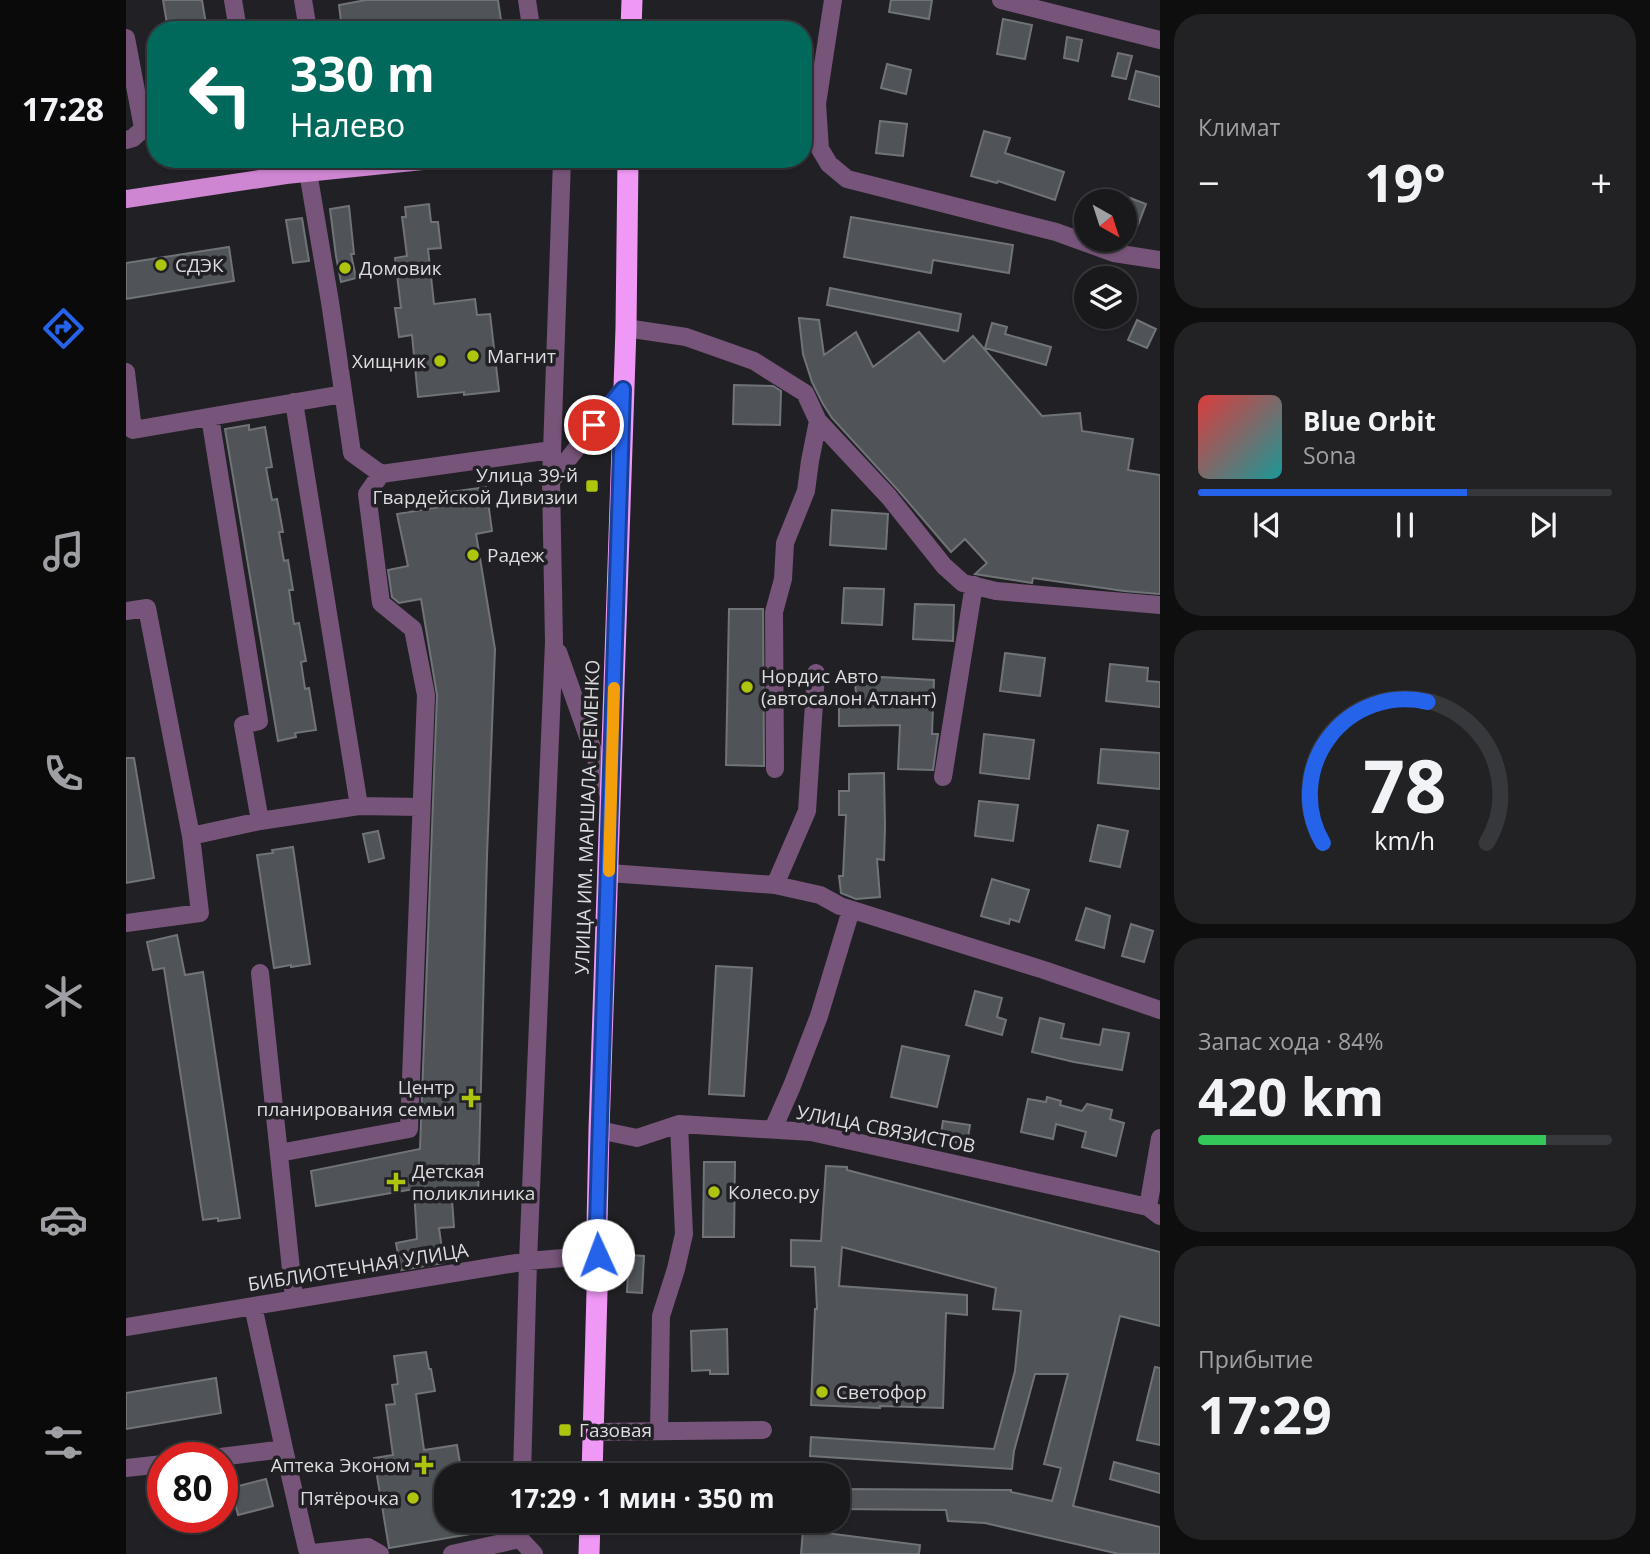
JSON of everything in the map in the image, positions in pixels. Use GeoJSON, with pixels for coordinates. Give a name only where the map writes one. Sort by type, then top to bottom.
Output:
{"type":"FeatureCollection","features":[{"type":"Feature","properties":{"kind":"highway"},"geometry":{"type":"LineString","coordinates":[[631,21],[632,0]]}},
{"type":"Feature","properties":{"kind":"highway","name":"УЛИЦА ИМ. МАРШАЛА ЕРЕМЕНКО"},"geometry":{"type":"LineString","coordinates":[[592,1463],[599,1130],[626,328],[628,168]]}},
{"type":"Feature","properties":{"kind":"highway"},"geometry":{"type":"LineString","coordinates":[[589,1554],[590,1533]]}},
{"type":"Feature","properties":{"kind":"main road"},"geometry":{"type":"LineString","coordinates":[[126,199],[282,170]]}},
{"type":"Feature","properties":{"kind":"street"},"geometry":{"type":"LineString","coordinates":[[233,0],[236,21]]}},
{"type":"Feature","properties":{"kind":"street"},"geometry":{"type":"LineString","coordinates":[[303,0],[306,21]]}},
{"type":"Feature","properties":{"kind":"street"},"geometry":{"type":"LineString","coordinates":[[527,0],[530,21]]}},
{"type":"Feature","properties":{"kind":"street"},"geometry":{"type":"LineString","coordinates":[[833,0],[817,104],[820,149],[829,164],[848,179],[1056,232],[1114,253],[1160,260]]}},
{"type":"Feature","properties":{"kind":"street"},"geometry":{"type":"LineString","coordinates":[[1000,0],[1160,40]]}},
{"type":"Feature","properties":{"kind":"street"},"geometry":{"type":"LineString","coordinates":[[126,38],[143,128],[147,127]]}},
{"type":"Feature","properties":{"kind":"street"},"geometry":{"type":"LineString","coordinates":[[126,140],[147,128]]}},
{"type":"Feature","properties":{"kind":"street"},"geometry":{"type":"LineString","coordinates":[[305,168],[330,302],[352,453],[381,474],[552,450]]}},
{"type":"Feature","properties":{"kind":"street"},"geometry":{"type":"LineString","coordinates":[[522,1463],[528,1261],[554,642],[551,481],[562,168]]}},
{"type":"Feature","properties":{"kind":"street"},"geometry":{"type":"LineString","coordinates":[[626,328],[686,337],[754,360],[805,393],[818,421],[889,497],[944,566],[963,583],[996,591],[1160,605]]}},
{"type":"Feature","properties":{"kind":"street"},"geometry":{"type":"LineString","coordinates":[[126,372],[133,430],[343,394]]}},
{"type":"Feature","properties":{"kind":"street"},"geometry":{"type":"LineString","coordinates":[[551,481],[623,389]]}},
{"type":"Feature","properties":{"kind":"street"},"geometry":{"type":"LineString","coordinates":[[294,402],[359,806]]}},
{"type":"Feature","properties":{"kind":"street"},"geometry":{"type":"LineString","coordinates":[[210,416],[258,721],[243,725],[260,821]]}},
{"type":"Feature","properties":{"kind":"street"},"geometry":{"type":"LineString","coordinates":[[775,768],[774,612],[783,579],[785,543],[806,491],[818,421]]}},
{"type":"Feature","properties":{"kind":"street"},"geometry":{"type":"LineString","coordinates":[[279,1153],[409,1129],[426,695],[413,629],[381,603],[367,494],[381,474]]}},
{"type":"Feature","properties":{"kind":"street"},"geometry":{"type":"LineString","coordinates":[[943,777],[974,585]]}},
{"type":"Feature","properties":{"kind":"street"},"geometry":{"type":"LineString","coordinates":[[126,611],[147,608],[191,836],[200,912],[126,923]]}},
{"type":"Feature","properties":{"kind":"street"},"geometry":{"type":"LineString","coordinates":[[554,642],[611,799]]}},
{"type":"Feature","properties":{"kind":"street"},"geometry":{"type":"LineString","coordinates":[[775,885],[807,811],[816,673]]}},
{"type":"Feature","properties":{"kind":"street"},"geometry":{"type":"LineString","coordinates":[[191,836],[260,821],[359,806],[421,807]]}},
{"type":"Feature","properties":{"kind":"street"},"geometry":{"type":"LineString","coordinates":[[609,873],[775,885],[820,895],[851,910],[1044,970],[1160,1010]]}},
{"type":"Feature","properties":{"kind":"street"},"geometry":{"type":"LineString","coordinates":[[773,1129],[819,1016],[851,910]]}},
{"type":"Feature","properties":{"kind":"street"},"geometry":{"type":"LineString","coordinates":[[260,973],[293,1298]]}},
{"type":"Feature","properties":{"kind":"street"},"geometry":{"type":"LineString","coordinates":[[659,1431],[661,1316],[684,1234],[679,1124]]}},
{"type":"Feature","properties":{"kind":"street","name":"УЛИЦА СВЯЗИСТОВ"},"geometry":{"type":"LineString","coordinates":[[599,1130],[637,1138],[679,1124],[811,1132],[1154,1212]]}},
{"type":"Feature","properties":{"kind":"street"},"geometry":{"type":"LineString","coordinates":[[1154,1212],[1160,1138]]}},
{"type":"Feature","properties":{"kind":"street","name":"БИБЛИОТЕЧНАЯ УЛИЦА"},"geometry":{"type":"LineString","coordinates":[[126,1327],[528,1261],[598,1255]]}},
{"type":"Feature","properties":{"kind":"street"},"geometry":{"type":"LineString","coordinates":[[253,1306],[304,1544],[313,1553],[368,1547],[380,1554]]}},
{"type":"Feature","properties":{"kind":"street"},"geometry":{"type":"LineString","coordinates":[[593,1432],[763,1430]]}},
{"type":"Feature","properties":{"kind":"street"},"geometry":{"type":"LineString","coordinates":[[238,1455],[284,1449]]}},
{"type":"Feature","properties":{"kind":"street"},"geometry":{"type":"LineString","coordinates":[[126,1468],[147,1466]]}},
{"type":"Feature","properties":{"kind":"street"},"geometry":{"type":"LineString","coordinates":[[452,1554],[520,1547],[534,1554]]}},
{"type":"Feature","properties":{"kind":"building"},"geometry":{"type":"Polygon","coordinates":[[[163,0],[202,0],[206,21],[166,21],[163,0]]]}},
{"type":"Feature","properties":{"kind":"building"},"geometry":{"type":"Polygon","coordinates":[[[366,0],[498,0],[501,21],[341,21],[339,5],[366,0]]]}},
{"type":"Feature","properties":{"kind":"building"},"geometry":{"type":"Polygon","coordinates":[[[891,0],[932,0],[929,19],[889,12],[891,0]]]}},
{"type":"Feature","properties":{"kind":"building"},"geometry":{"type":"Polygon","coordinates":[[[1003,19],[1032,25],[1025,59],[997,54],[1003,19]]]}},
{"type":"Feature","properties":{"kind":"building"},"geometry":{"type":"Polygon","coordinates":[[[1067,37],[1082,40],[1078,61],[1064,58],[1067,37]]]}},
{"type":"Feature","properties":{"kind":"building"},"geometry":{"type":"Polygon","coordinates":[[[1118,53],[1132,56],[1126,79],[1112,76],[1118,53]]]}},
{"type":"Feature","properties":{"kind":"building"},"geometry":{"type":"Polygon","coordinates":[[[887,64],[911,70],[906,94],[881,88],[887,64]]]}},
{"type":"Feature","properties":{"kind":"building"},"geometry":{"type":"Polygon","coordinates":[[[1136,71],[1160,77],[1160,107],[1129,99],[1136,71]]]}},
{"type":"Feature","properties":{"kind":"building"},"geometry":{"type":"Polygon","coordinates":[[[880,121],[907,124],[903,156],[876,153],[880,121]]]}},
{"type":"Feature","properties":{"kind":"building"},"geometry":{"type":"Polygon","coordinates":[[[984,131],[1010,138],[1005,153],[1064,172],[1055,200],[998,181],[997,183],[971,176],[984,131]]]}},
{"type":"Feature","properties":{"kind":"building"},"geometry":{"type":"Polygon","coordinates":[[[1138,201],[1146,204],[1138,225],[1138,201]]]}},
{"type":"Feature","properties":{"kind":"building"},"geometry":{"type":"Polygon","coordinates":[[[429,204],[431,222],[438,222],[441,248],[428,249],[434,304],[475,299],[477,315],[490,314],[499,391],[418,397],[412,335],[399,337],[395,308],[401,308],[395,258],[407,256],[402,217],[406,217],[405,207],[429,204]]]}},
{"type":"Feature","properties":{"kind":"building"},"geometry":{"type":"Polygon","coordinates":[[[349,206],[354,254],[351,254],[356,278],[341,282],[330,209],[349,206]]]}},
{"type":"Feature","properties":{"kind":"building"},"geometry":{"type":"Polygon","coordinates":[[[851,217],[1013,245],[1009,273],[933,260],[931,273],[844,257],[851,217]]]}},
{"type":"Feature","properties":{"kind":"building"},"geometry":{"type":"Polygon","coordinates":[[[302,218],[309,261],[293,263],[286,220],[302,218]]]}},
{"type":"Feature","properties":{"kind":"building"},"geometry":{"type":"Polygon","coordinates":[[[229,247],[234,281],[126,299],[126,263],[229,247]]]}},
{"type":"Feature","properties":{"kind":"building"},"geometry":{"type":"Polygon","coordinates":[[[830,288],[961,314],[958,331],[827,305],[830,288]]]}},
{"type":"Feature","properties":{"kind":"building"},"geometry":{"type":"Polygon","coordinates":[[[799,318],[819,320],[824,355],[856,332],[873,367],[919,332],[944,362],[973,336],[1042,416],[1080,413],[1082,431],[1133,439],[1128,470],[1160,475],[1160,594],[1033,578],[1032,583],[975,574],[987,563],[965,539],[951,552],[832,418],[812,382],[803,354],[799,318]]]}},
{"type":"Feature","properties":{"kind":"building"},"geometry":{"type":"Polygon","coordinates":[[[1137,320],[1156,329],[1147,348],[1128,340],[1133,329],[1137,329],[1137,320]]]}},
{"type":"Feature","properties":{"kind":"building"},"geometry":{"type":"Polygon","coordinates":[[[992,323],[1007,327],[1005,334],[1051,347],[1046,365],[985,348],[992,323]]]}},
{"type":"Feature","properties":{"kind":"building"},"geometry":{"type":"Polygon","coordinates":[[[734,385],[773,386],[781,391],[780,425],[733,424],[734,385]]]}},
{"type":"Feature","properties":{"kind":"building"},"geometry":{"type":"Polygon","coordinates":[[[249,425],[249,430],[265,427],[272,467],[266,468],[272,500],[277,499],[283,532],[279,532],[284,561],[288,560],[293,590],[289,590],[294,624],[299,623],[306,661],[301,662],[305,689],[309,688],[316,730],[295,733],[296,737],[278,741],[225,429],[249,425]]]}},
{"type":"Feature","properties":{"kind":"building"},"geometry":{"type":"Polygon","coordinates":[[[486,487],[492,531],[476,534],[495,649],[478,1197],[452,1200],[454,1227],[439,1228],[444,1263],[401,1270],[396,1243],[417,1239],[414,1189],[316,1206],[311,1171],[420,1149],[437,695],[421,599],[399,603],[392,597],[388,570],[408,566],[397,514],[451,505],[449,492],[486,487]]]}},
{"type":"Feature","properties":{"kind":"building"},"geometry":{"type":"Polygon","coordinates":[[[832,510],[888,514],[886,549],[830,545],[832,510]]]}},
{"type":"Feature","properties":{"kind":"building"},"geometry":{"type":"Polygon","coordinates":[[[844,588],[884,589],[882,625],[842,623],[844,588]]]}},
{"type":"Feature","properties":{"kind":"building"},"geometry":{"type":"Polygon","coordinates":[[[915,604],[954,605],[953,641],[913,639],[915,604]]]}},
{"type":"Feature","properties":{"kind":"building","name":"Нордис Авто (автосалон Атлант)"},"geometry":{"type":"Polygon","coordinates":[[[729,609],[763,609],[764,766],[726,765],[729,609]]]}},
{"type":"Feature","properties":{"kind":"building"},"geometry":{"type":"Polygon","coordinates":[[[1005,653],[1045,658],[1040,696],[1000,691],[1005,653]]]}},
{"type":"Feature","properties":{"kind":"building"},"geometry":{"type":"Polygon","coordinates":[[[1110,664],[1148,668],[1147,681],[1160,682],[1160,707],[1106,701],[1110,664]]]}},
{"type":"Feature","properties":{"kind":"building"},"geometry":{"type":"Polygon","coordinates":[[[855,678],[934,680],[932,734],[938,734],[933,770],[898,769],[900,725],[839,726],[839,696],[856,696],[855,678]]]}},
{"type":"Feature","properties":{"kind":"building"},"geometry":{"type":"Polygon","coordinates":[[[984,734],[1034,740],[1029,779],[980,773],[984,734]]]}},
{"type":"Feature","properties":{"kind":"building"},"geometry":{"type":"Polygon","coordinates":[[[1101,749],[1160,753],[1160,789],[1098,783],[1101,749]]]}},
{"type":"Feature","properties":{"kind":"building"},"geometry":{"type":"Polygon","coordinates":[[[126,758],[134,758],[154,878],[126,883],[126,758]]]}},
{"type":"Feature","properties":{"kind":"building"},"geometry":{"type":"Polygon","coordinates":[[[884,773],[884,860],[877,859],[880,897],[856,899],[841,893],[839,876],[843,876],[846,815],[839,815],[839,791],[849,791],[849,774],[884,773]]]}},
{"type":"Feature","properties":{"kind":"building"},"geometry":{"type":"Polygon","coordinates":[[[979,801],[1018,805],[1013,841],[975,836],[979,801]]]}},
{"type":"Feature","properties":{"kind":"building"},"geometry":{"type":"Polygon","coordinates":[[[1098,825],[1128,831],[1120,867],[1090,861],[1098,825]]]}},
{"type":"Feature","properties":{"kind":"building"},"geometry":{"type":"Polygon","coordinates":[[[378,831],[384,858],[369,862],[363,834],[378,831]]]}},
{"type":"Feature","properties":{"kind":"building"},"geometry":{"type":"Polygon","coordinates":[[[293,847],[310,964],[274,968],[257,855],[293,847]]]}},
{"type":"Feature","properties":{"kind":"building"},"geometry":{"type":"Polygon","coordinates":[[[992,879],[1029,890],[1019,922],[1010,919],[1009,924],[981,916],[992,879]]]}},
{"type":"Feature","properties":{"kind":"building"},"geometry":{"type":"Polygon","coordinates":[[[1086,908],[1110,916],[1104,948],[1076,940],[1086,908]]]}},
{"type":"Feature","properties":{"kind":"building"},"geometry":{"type":"Polygon","coordinates":[[[1131,924],[1153,931],[1144,962],[1122,956],[1131,924]]]}},
{"type":"Feature","properties":{"kind":"building"},"geometry":{"type":"Polygon","coordinates":[[[177,935],[185,975],[203,972],[240,1218],[203,1220],[164,968],[153,970],[147,942],[177,935]]]}},
{"type":"Feature","properties":{"kind":"building"},"geometry":{"type":"Polygon","coordinates":[[[716,966],[752,968],[744,1096],[709,1094],[716,966]]]}},
{"type":"Feature","properties":{"kind":"building"},"geometry":{"type":"Polygon","coordinates":[[[975,991],[1002,998],[997,1017],[1006,1020],[1002,1035],[966,1025],[975,991]]]}},
{"type":"Feature","properties":{"kind":"building"},"geometry":{"type":"Polygon","coordinates":[[[1040,1018],[1064,1024],[1061,1038],[1100,1045],[1103,1029],[1129,1033],[1122,1070],[1032,1052],[1040,1018]]]}},
{"type":"Feature","properties":{"kind":"building"},"geometry":{"type":"Polygon","coordinates":[[[902,1046],[949,1056],[937,1107],[891,1097],[902,1046]]]}},
{"type":"Feature","properties":{"kind":"building"},"geometry":{"type":"Polygon","coordinates":[[[1047,1097],[1061,1101],[1060,1105],[1082,1111],[1087,1104],[1112,1110],[1110,1119],[1124,1123],[1116,1156],[1082,1147],[1086,1132],[1056,1124],[1053,1139],[1021,1132],[1028,1099],[1046,1102],[1047,1097]]]}},
{"type":"Feature","properties":{"kind":"building"},"geometry":{"type":"Polygon","coordinates":[[[943,1121],[970,1125],[967,1144],[940,1140],[943,1121]]]}},
{"type":"Feature","properties":{"kind":"building"},"geometry":{"type":"Polygon","coordinates":[[[704,1162],[735,1162],[734,1237],[703,1237],[704,1162]]]}},
{"type":"Feature","properties":{"kind":"building"},"geometry":{"type":"Polygon","coordinates":[[[826,1166],[847,1167],[847,1170],[1160,1252],[1160,1326],[1120,1316],[1073,1506],[1160,1527],[1160,1554],[1119,1554],[985,1523],[948,1521],[946,1510],[850,1509],[850,1489],[1011,1490],[1052,1501],[1061,1468],[1044,1464],[1068,1374],[1035,1374],[1014,1451],[1012,1469],[810,1456],[811,1437],[994,1449],[1015,1371],[1021,1311],[993,1309],[996,1288],[842,1247],[839,1286],[967,1295],[967,1315],[946,1313],[943,1408],[811,1405],[817,1309],[815,1267],[791,1266],[791,1240],[821,1241],[826,1166]]]}},
{"type":"Feature","properties":{"kind":"building"},"geometry":{"type":"Polygon","coordinates":[[[629,1255],[644,1256],[642,1293],[627,1292],[629,1255]]]}},
{"type":"Feature","properties":{"kind":"building"},"geometry":{"type":"Polygon","coordinates":[[[727,1329],[728,1374],[710,1374],[710,1370],[692,1371],[691,1331],[727,1329]]]}},
{"type":"Feature","properties":{"kind":"building","name":"Пятёрочка"},"geometry":{"type":"Polygon","coordinates":[[[426,1352],[435,1391],[416,1394],[424,1450],[457,1445],[460,1463],[434,1463],[434,1533],[471,1534],[389,1548],[374,1458],[393,1455],[386,1405],[395,1404],[392,1385],[398,1384],[394,1356],[426,1352]]]}},
{"type":"Feature","properties":{"kind":"building"},"geometry":{"type":"Polygon","coordinates":[[[1155,1367],[1160,1368],[1160,1445],[1137,1440],[1155,1367]]]}},
{"type":"Feature","properties":{"kind":"building"},"geometry":{"type":"Polygon","coordinates":[[[216,1378],[221,1413],[126,1429],[126,1393],[216,1378]]]}},
{"type":"Feature","properties":{"kind":"building"},"geometry":{"type":"Polygon","coordinates":[[[1114,1462],[1160,1474],[1160,1493],[1110,1479],[1114,1462]]]}},
{"type":"Feature","properties":{"kind":"building"},"geometry":{"type":"Polygon","coordinates":[[[266,1479],[273,1506],[238,1515],[238,1486],[266,1479]]]}},
{"type":"Feature","properties":{"kind":"building"},"geometry":{"type":"Polygon","coordinates":[[[803,1533],[826,1533],[920,1545],[919,1554],[801,1554],[803,1533]]]}},
{"type":"Feature","properties":{"kind":"slow traffic"},"geometry":{"type":"LineString","coordinates":[[609,871],[614,688]]}},
{"type":"Feature","properties":{"kind":"place","name":"СДЭК"},"geometry":{"type":"Point","coordinates":[161,265]}},
{"type":"Feature","properties":{"kind":"place","name":"Домовик"},"geometry":{"type":"Point","coordinates":[345,268]}},
{"type":"Feature","properties":{"kind":"place","name":"Магнит"},"geometry":{"type":"Point","coordinates":[473,356]}},
{"type":"Feature","properties":{"kind":"place","name":"Хищник"},"geometry":{"type":"Point","coordinates":[440,361]}},
{"type":"Feature","properties":{"kind":"place","name":"Улица 39-й Гвардейской Дивизии"},"geometry":{"type":"Point","coordinates":[592,486]}},
{"type":"Feature","properties":{"kind":"place","name":"Радеж"},"geometry":{"type":"Point","coordinates":[473,555]}},
{"type":"Feature","properties":{"kind":"place","name":"Нордис Авто (автосалон Атлант)"},"geometry":{"type":"Point","coordinates":[747,687]}},
{"type":"Feature","properties":{"kind":"place","name":"Центр планирования семьи"},"geometry":{"type":"Point","coordinates":[471,1098]}},
{"type":"Feature","properties":{"kind":"place","name":"Детская поликлиника"},"geometry":{"type":"Point","coordinates":[396,1182]}},
{"type":"Feature","properties":{"kind":"place","name":"Колесо.ру"},"geometry":{"type":"Point","coordinates":[714,1192]}},
{"type":"Feature","properties":{"kind":"place","name":"Светофор"},"geometry":{"type":"Point","coordinates":[822,1392]}},
{"type":"Feature","properties":{"kind":"place","name":"Газовая"},"geometry":{"type":"Point","coordinates":[565,1430]}},
{"type":"Feature","properties":{"kind":"place","name":"Аптека Эконом"},"geometry":{"type":"Point","coordinates":[424,1465]}},
{"type":"Feature","properties":{"kind":"place","name":"Пятёрочка"},"geometry":{"type":"Point","coordinates":[413,1498]}},
{"type":"Feature","properties":{"kind":"route"},"geometry":{"type":"LineString","coordinates":[[594,425],[623,389],[598,1255]]}}]}
